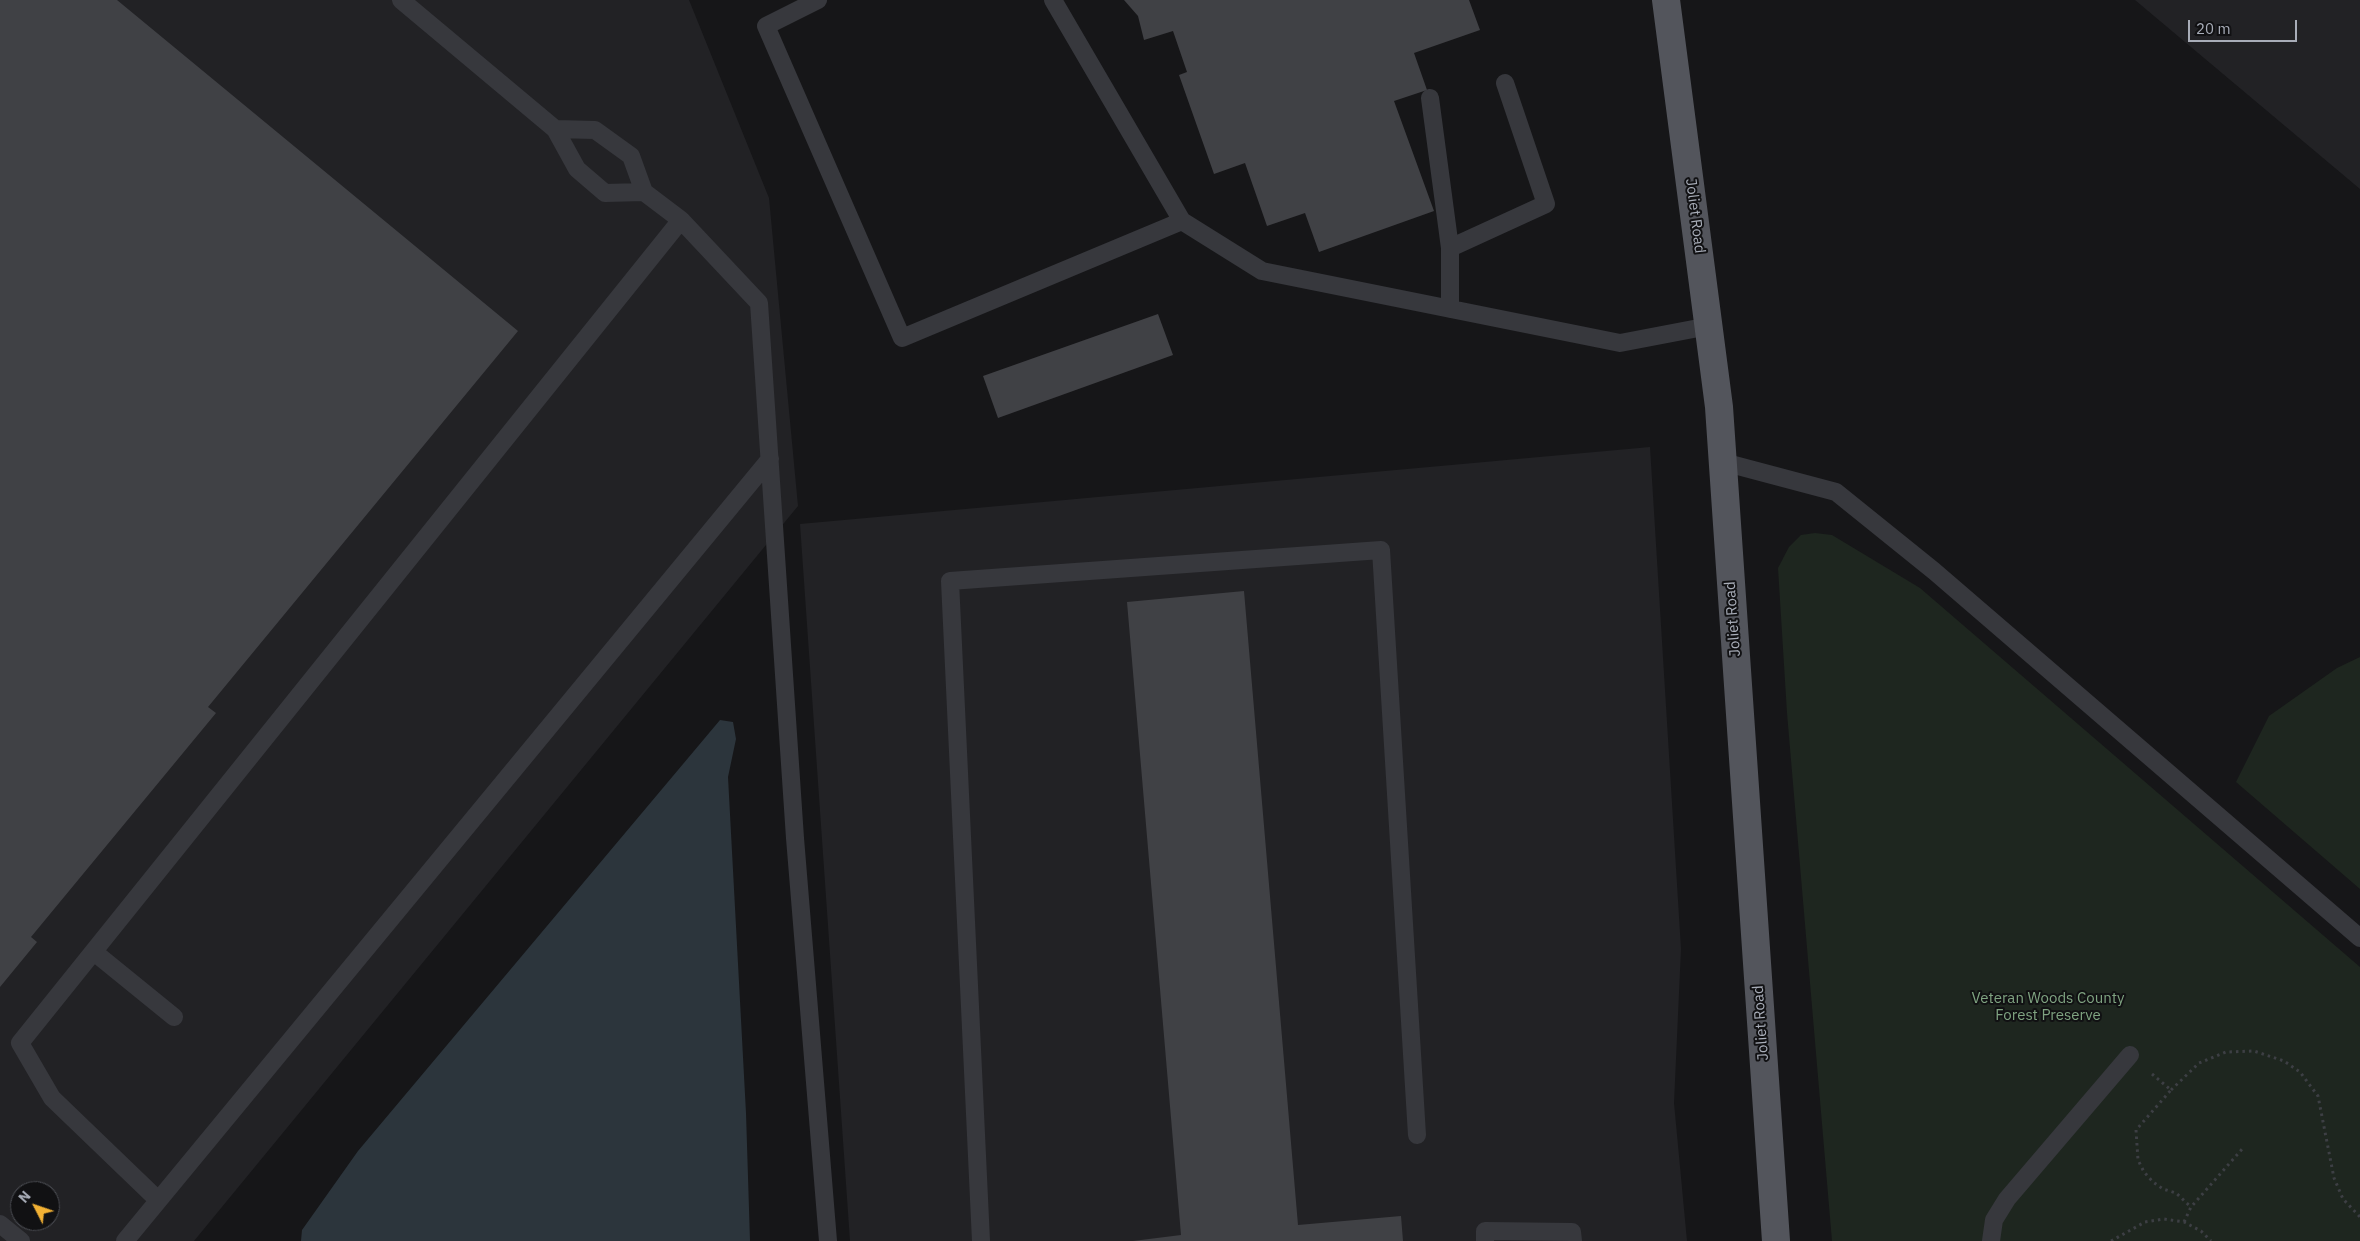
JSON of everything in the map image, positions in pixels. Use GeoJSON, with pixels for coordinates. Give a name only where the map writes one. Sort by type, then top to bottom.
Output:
{"type":"FeatureCollection","features":[{"type":"Feature","properties":{"kind":"main road","name":"Joliet Road"},"geometry":{"type":"LineString","coordinates":[[1666,0],[1719,407],[1776,1241]]}},
{"type":"Feature","properties":{"kind":"lane"},"geometry":{"type":"LineString","coordinates":[[401,0],[555,129],[577,169],[605,193],[644,192]]}},
{"type":"Feature","properties":{"kind":"lane"},"geometry":{"type":"LineString","coordinates":[[818,0],[766,26],[902,338],[1182,221]]}},
{"type":"Feature","properties":{"kind":"lane"},"geometry":{"type":"LineString","coordinates":[[1053,0],[1182,221],[1262,271],[1620,344],[1709,326]]}},
{"type":"Feature","properties":{"kind":"lane"},"geometry":{"type":"LineString","coordinates":[[1450,248],[1546,204],[1505,83]]}},
{"type":"Feature","properties":{"kind":"lane"},"geometry":{"type":"LineString","coordinates":[[1430,98],[1450,248],[1450,309]]}},
{"type":"Feature","properties":{"kind":"lane"},"geometry":{"type":"LineString","coordinates":[[555,129],[595,130],[631,156],[644,192],[681,220],[760,303],[795,838],[828,1241]]}},
{"type":"Feature","properties":{"kind":"lane"},"geometry":{"type":"LineString","coordinates":[[158,1200],[52,1098],[20,1043],[681,220]]}},
{"type":"Feature","properties":{"kind":"lane"},"geometry":{"type":"LineString","coordinates":[[125,1241],[770,459]]}},
{"type":"Feature","properties":{"kind":"lane"},"geometry":{"type":"LineString","coordinates":[[1723,462],[1836,492],[1942,578],[2360,938]]}},
{"type":"Feature","properties":{"kind":"lane"},"geometry":{"type":"LineString","coordinates":[[981,1241],[950,581],[1381,550],[1416,1135]]}},
{"type":"Feature","properties":{"kind":"lane"},"geometry":{"type":"LineString","coordinates":[[94,952],[174,1017]]}},
{"type":"Feature","properties":{"kind":"lane"},"geometry":{"type":"LineString","coordinates":[[1991,1241],[1994,1220],[2006,1199],[2130,1055]]}},
{"type":"Feature","properties":{"kind":"lane"},"geometry":{"type":"LineString","coordinates":[[0,1224],[21,1241]]}},
{"type":"Feature","properties":{"kind":"lane"},"geometry":{"type":"LineString","coordinates":[[1486,1241],[1485,1231],[1572,1232],[1573,1241]]}},
{"type":"Feature","properties":{"kind":"path"},"geometry":{"type":"LineString","coordinates":[[2191,1207],[2176,1192],[2164,1189],[2153,1182],[2144,1172],[2138,1160],[2136,1130],[2171,1090],[2199,1063],[2226,1052],[2254,1051],[2284,1061],[2300,1072],[2318,1096],[2334,1178],[2343,1199],[2360,1217]]}},
{"type":"Feature","properties":{"kind":"path"},"geometry":{"type":"LineString","coordinates":[[2130,1055],[2171,1090]]}},
{"type":"Feature","properties":{"kind":"path"},"geometry":{"type":"LineString","coordinates":[[2184,1222],[2191,1207],[2243,1148]]}},
{"type":"Feature","properties":{"kind":"path"},"geometry":{"type":"LineString","coordinates":[[2111,1241],[2145,1222],[2164,1219],[2184,1222],[2201,1231],[2211,1241]]}},
{"type":"Feature","properties":{"kind":"shaded area"},"geometry":{"type":"Polygon","coordinates":[[[0,0],[689,0],[769,198],[798,506],[194,1241],[0,1241],[0,0]]]}},
{"type":"Feature","properties":{"kind":"shaded area"},"geometry":{"type":"Polygon","coordinates":[[[2135,0],[2360,0],[2360,189],[2135,0]]]}},
{"type":"Feature","properties":{"kind":"shaded area"},"geometry":{"type":"Polygon","coordinates":[[[1650,447],[1681,949],[1674,1103],[1687,1241],[850,1241],[800,524],[1650,447]]]}},
{"type":"Feature","properties":{"kind":"shaded area"},"geometry":{"type":"Polygon","coordinates":[[[720,720],[733,722],[736,739],[728,777],[746,1113],[750,1241],[301,1241],[302,1230],[358,1151],[720,720]]]}},
{"type":"Feature","properties":{"kind":"green space","name":"Veteran Woods County Forest Preserve"},"geometry":{"type":"Polygon","coordinates":[[[1815,533],[1832,535],[1920,588],[2360,967],[2360,1241],[1832,1241],[1787,713],[1778,568],[1789,547],[1801,535],[1815,533]]]}},
{"type":"Feature","properties":{"kind":"green space"},"geometry":{"type":"Polygon","coordinates":[[[2360,657],[2360,889],[2236,782],[2269,716],[2337,668],[2360,657]]]}},
{"type":"Feature","properties":{"kind":"building"},"geometry":{"type":"Polygon","coordinates":[[[0,0],[117,0],[518,331],[208,707],[216,713],[31,937],[37,942],[0,987],[0,0]]]}},
{"type":"Feature","properties":{"kind":"building"},"geometry":{"type":"Polygon","coordinates":[[[1124,0],[1469,0],[1480,30],[1414,53],[1427,90],[1394,101],[1434,211],[1319,252],[1305,213],[1267,226],[1245,163],[1214,174],[1179,75],[1187,72],[1173,31],[1144,40],[1138,16],[1124,0]]]}},
{"type":"Feature","properties":{"kind":"building"},"geometry":{"type":"Polygon","coordinates":[[[1158,314],[1173,355],[998,418],[983,376],[1158,314]]]}},
{"type":"Feature","properties":{"kind":"building"},"geometry":{"type":"Polygon","coordinates":[[[1244,591],[1298,1225],[1401,1216],[1403,1241],[1133,1241],[1181,1235],[1127,602],[1244,591]]]}}]}
